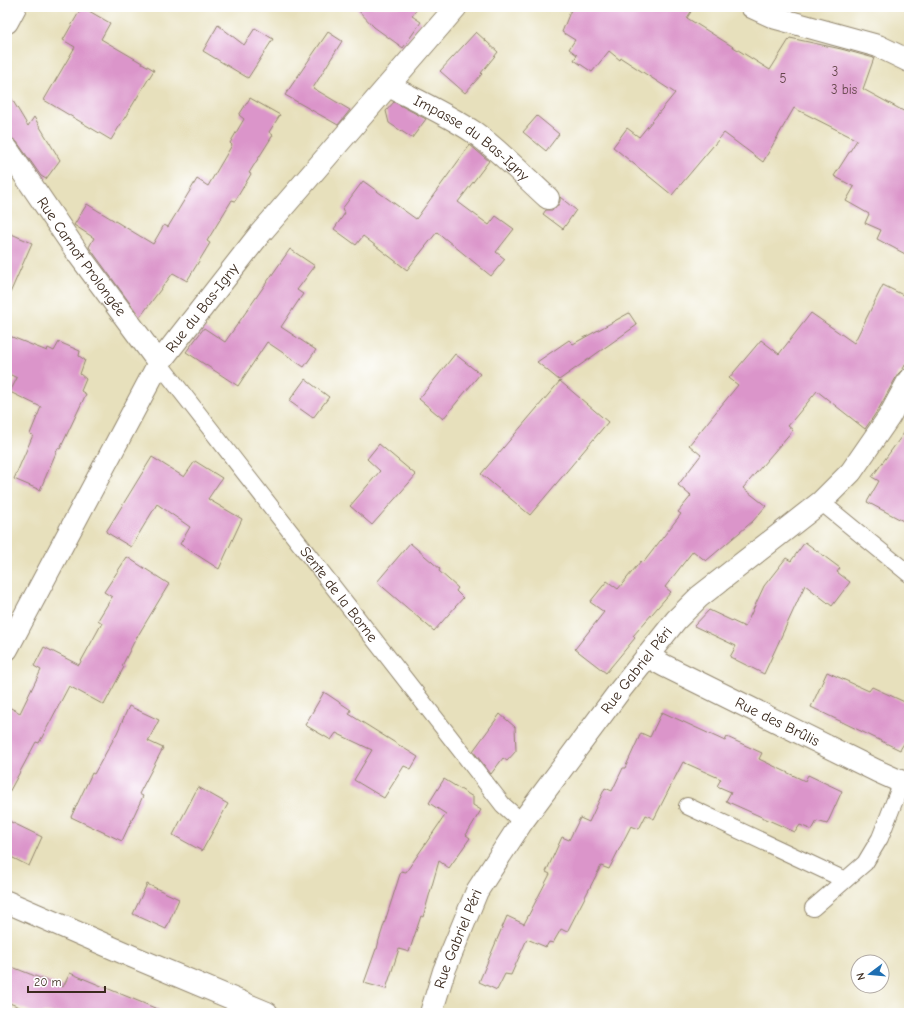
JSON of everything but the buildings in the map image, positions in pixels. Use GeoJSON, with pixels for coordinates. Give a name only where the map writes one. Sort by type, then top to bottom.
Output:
{"type":"FeatureCollection","features":[{"type":"Feature","properties":{"kind":"street"},"geometry":{"type":"LineString","coordinates":[[7,22],[15,7]]}},
{"type":"Feature","properties":{"kind":"street","name":"Rue du Bas-Igny"},"geometry":{"type":"LineString","coordinates":[[7,648],[159,363],[259,235],[456,7]]}},
{"type":"Feature","properties":{"kind":"street"},"geometry":{"type":"LineString","coordinates":[[764,10],[776,18],[878,46],[909,61]]}},
{"type":"Feature","properties":{"kind":"street","name":"Impasse du Bas-Igny"},"geometry":{"type":"LineString","coordinates":[[389,86],[459,123],[476,134],[548,198]]}},
{"type":"Feature","properties":{"kind":"street","name":"Rue Carnot Prolongée"},"geometry":{"type":"LineString","coordinates":[[7,149],[79,255],[159,363]]}},
{"type":"Feature","properties":{"kind":"street","name":"Rue Gabriel Péri"},"geometry":{"type":"LineString","coordinates":[[431,1013],[444,971],[478,891],[522,822],[647,656],[676,620],[700,597],[821,502],[852,472],[889,417],[909,380]]}},
{"type":"Feature","properties":{"kind":"street","name":"Rue des Brûlis"},"geometry":{"type":"LineString","coordinates":[[647,656],[877,771],[905,783]]}},
{"type":"Feature","properties":{"kind":"street"},"geometry":{"type":"LineString","coordinates":[[7,902],[267,1013]]}},
{"type":"Feature","properties":{"kind":"lane","name":"Sente de la Borne"},"geometry":{"type":"LineString","coordinates":[[159,363],[502,805],[522,822]]}},
{"type":"Feature","properties":{"kind":"lane"},"geometry":{"type":"LineString","coordinates":[[821,502],[909,574]]}},
{"type":"Feature","properties":{"kind":"lane"},"geometry":{"type":"LineString","coordinates":[[813,908],[865,863],[880,838],[905,783]]}},
{"type":"Feature","properties":{"kind":"lane"},"geometry":{"type":"LineString","coordinates":[[687,806],[846,880]]}}]}
